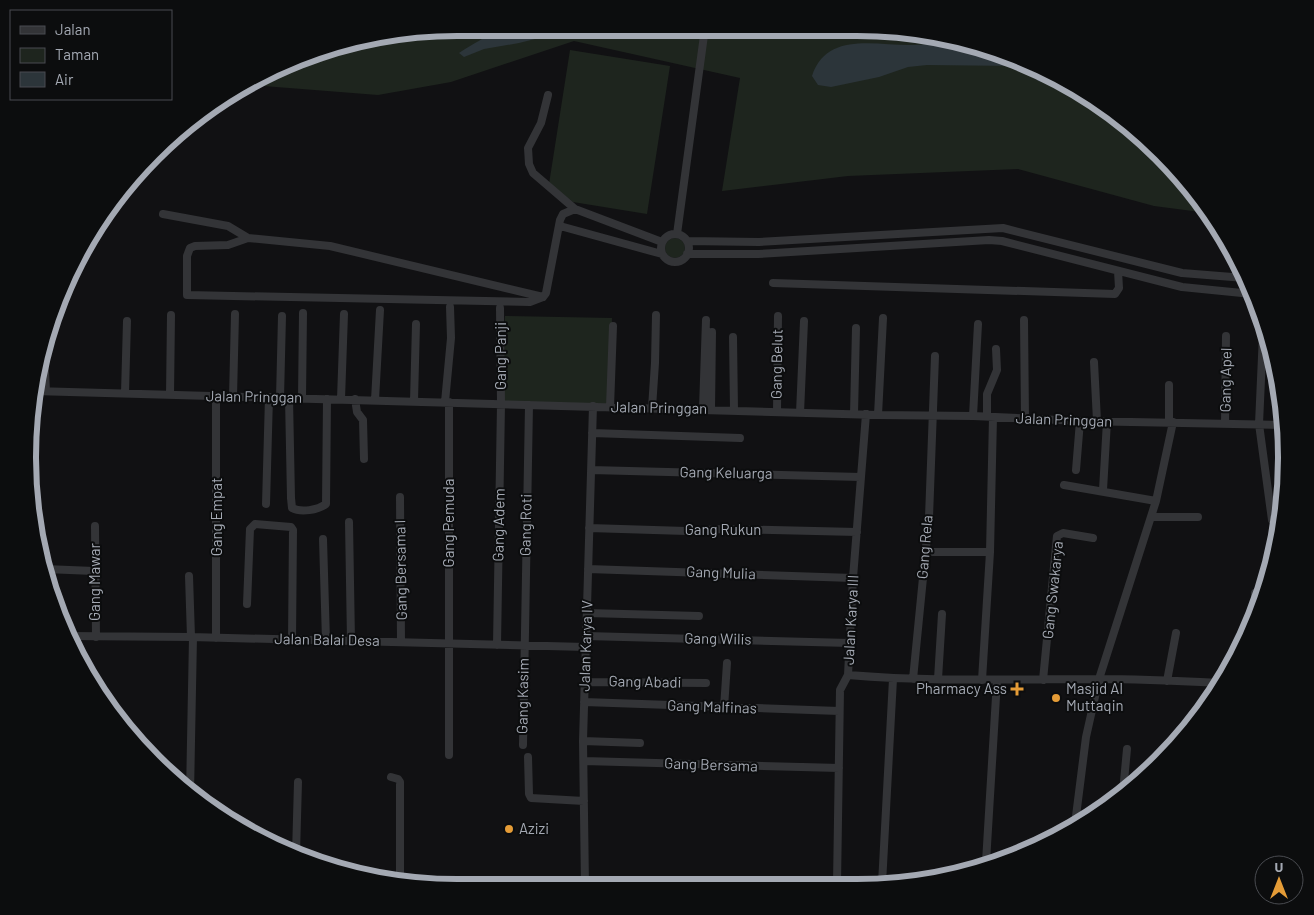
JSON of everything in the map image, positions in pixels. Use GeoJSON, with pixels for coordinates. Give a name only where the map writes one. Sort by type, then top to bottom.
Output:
{"type":"FeatureCollection","features":[{"type":"Feature","properties":{"kind":"street"},"geometry":{"type":"LineString","coordinates":[[677,234],[704,36]]}},
{"type":"Feature","properties":{"kind":"street"},"geometry":{"type":"LineString","coordinates":[[548,95],[541,123],[528,148],[529,164],[533,173],[574,209],[662,242]]}},
{"type":"Feature","properties":{"kind":"street"},"geometry":{"type":"LineString","coordinates":[[543,298],[330,246],[248,238],[228,245],[195,246],[190,248],[187,256],[187,295],[530,302],[543,298],[546,293],[563,214],[574,209]]}},
{"type":"Feature","properties":{"kind":"street"},"geometry":{"type":"LineString","coordinates":[[163,214],[228,226],[248,238]]}},
{"type":"Feature","properties":{"kind":"street"},"geometry":{"type":"LineString","coordinates":[[560,226],[662,254],[665,258],[673,261],[681,260],[687,254],[687,241]]}},
{"type":"Feature","properties":{"kind":"street"},"geometry":{"type":"LineString","coordinates":[[662,254],[662,242],[668,235],[677,234],[687,241],[759,242],[1003,228],[1182,273],[1237,277]]}},
{"type":"Feature","properties":{"kind":"street"},"geometry":{"type":"LineString","coordinates":[[878,235],[879,247]]}},
{"type":"Feature","properties":{"kind":"street"},"geometry":{"type":"LineString","coordinates":[[687,254],[758,254],[996,240],[1182,286],[1245,293]]}},
{"type":"Feature","properties":{"kind":"street"},"geometry":{"type":"LineString","coordinates":[[1069,259],[1074,247]]}},
{"type":"Feature","properties":{"kind":"street"},"geometry":{"type":"LineString","coordinates":[[773,283],[1115,294],[1119,288],[1118,271]]}},
{"type":"Feature","properties":{"kind":"street","name":"Gang Pemuda"},"geometry":{"type":"LineString","coordinates":[[449,755],[450,643],[447,402],[451,338],[450,307]]}},
{"type":"Feature","properties":{"kind":"street","name":"Gang Panji"},"geometry":{"type":"LineString","coordinates":[[500,308],[501,404]]}},
{"type":"Feature","properties":{"kind":"street"},"geometry":{"type":"LineString","coordinates":[[375,400],[380,310]]}},
{"type":"Feature","properties":{"kind":"street"},"geometry":{"type":"LineString","coordinates":[[302,398],[303,313]]}},
{"type":"Feature","properties":{"kind":"street"},"geometry":{"type":"LineString","coordinates":[[233,397],[235,314]]}},
{"type":"Feature","properties":{"kind":"street"},"geometry":{"type":"LineString","coordinates":[[341,399],[344,314]]}},
{"type":"Feature","properties":{"kind":"street"},"geometry":{"type":"LineString","coordinates":[[652,408],[656,314]]}},
{"type":"Feature","properties":{"kind":"street"},"geometry":{"type":"LineString","coordinates":[[170,395],[171,315]]}},
{"type":"Feature","properties":{"kind":"street"},"geometry":{"type":"LineString","coordinates":[[280,398],[282,316]]}},
{"type":"Feature","properties":{"kind":"street","name":"Gang Belut"},"geometry":{"type":"LineString","coordinates":[[777,412],[778,316]]}},
{"type":"Feature","properties":{"kind":"street"},"geometry":{"type":"LineString","coordinates":[[878,415],[884,318]]}},
{"type":"Feature","properties":{"kind":"street"},"geometry":{"type":"LineString","coordinates":[[706,320],[707,409]]}},
{"type":"Feature","properties":{"kind":"street"},"geometry":{"type":"LineString","coordinates":[[1024,320],[1024,419]]}},
{"type":"Feature","properties":{"kind":"street"},"geometry":{"type":"LineString","coordinates":[[125,393],[127,321]]}},
{"type":"Feature","properties":{"kind":"street"},"geometry":{"type":"LineString","coordinates":[[800,413],[804,321]]}},
{"type":"Feature","properties":{"kind":"street"},"geometry":{"type":"LineString","coordinates":[[414,401],[416,324]]}},
{"type":"Feature","properties":{"kind":"street"},"geometry":{"type":"LineString","coordinates":[[972,416],[978,324]]}},
{"type":"Feature","properties":{"kind":"street"},"geometry":{"type":"LineString","coordinates":[[610,407],[614,326]]}},
{"type":"Feature","properties":{"kind":"street"},"geometry":{"type":"LineString","coordinates":[[854,414],[856,328]]}},
{"type":"Feature","properties":{"kind":"street"},"geometry":{"type":"LineString","coordinates":[[707,409],[712,332]]}},
{"type":"Feature","properties":{"kind":"street"},"geometry":{"type":"LineString","coordinates":[[733,336],[734,410]]}},
{"type":"Feature","properties":{"kind":"street","name":"Gang Apel"},"geometry":{"type":"LineString","coordinates":[[1225,424],[1226,336]]}},
{"type":"Feature","properties":{"kind":"street"},"geometry":{"type":"LineString","coordinates":[[1262,346],[1259,424],[1272,520]]}},
{"type":"Feature","properties":{"kind":"street"},"geometry":{"type":"LineString","coordinates":[[982,680],[990,552],[990,417],[988,394],[996,370],[996,349]]}},
{"type":"Feature","properties":{"kind":"street","name":"Gang Rela"},"geometry":{"type":"LineString","coordinates":[[913,679],[929,517],[935,356]]}},
{"type":"Feature","properties":{"kind":"street"},"geometry":{"type":"LineString","coordinates":[[1094,362],[1097,421]]}},
{"type":"Feature","properties":{"kind":"street"},"geometry":{"type":"LineString","coordinates":[[45,371],[46,391]]}},
{"type":"Feature","properties":{"kind":"street"},"geometry":{"type":"LineString","coordinates":[[1076,817],[1086,737],[1099,679],[1156,501],[1171,422],[1168,385]]}},
{"type":"Feature","properties":{"kind":"street","name":"Jalan Pringgan"},"geometry":{"type":"LineString","coordinates":[[42,391],[800,413],[972,416],[1106,422],[1276,425]]}},
{"type":"Feature","properties":{"kind":"street","name":"Gang Empat"},"geometry":{"type":"LineString","coordinates":[[216,396],[218,515],[216,638]]}},
{"type":"Feature","properties":{"kind":"street"},"geometry":{"type":"LineString","coordinates":[[266,504],[269,397]]}},
{"type":"Feature","properties":{"kind":"street"},"geometry":{"type":"LineString","coordinates":[[289,398],[291,498],[292,508],[296,510],[318,509],[326,504],[328,399]]}},
{"type":"Feature","properties":{"kind":"street"},"geometry":{"type":"LineString","coordinates":[[355,400],[357,412],[363,420],[364,459]]}},
{"type":"Feature","properties":{"kind":"street","name":"Gang Adem"},"geometry":{"type":"LineString","coordinates":[[497,645],[501,404]]}},
{"type":"Feature","properties":{"kind":"street","name":"Gang Roti"},"geometry":{"type":"LineString","coordinates":[[524,646],[529,404]]}},
{"type":"Feature","properties":{"kind":"street","name":"Jalan Karya IV"},"geometry":{"type":"LineString","coordinates":[[585,879],[583,741],[593,406]]}},
{"type":"Feature","properties":{"kind":"street","name":"Jalan Karya III"},"geometry":{"type":"LineString","coordinates":[[837,879],[840,690],[848,675],[853,578],[866,414]]}},
{"type":"Feature","properties":{"kind":"street"},"geometry":{"type":"LineString","coordinates":[[1076,470],[1080,421]]}},
{"type":"Feature","properties":{"kind":"street"},"geometry":{"type":"LineString","coordinates":[[1103,490],[1106,422]]}},
{"type":"Feature","properties":{"kind":"street"},"geometry":{"type":"LineString","coordinates":[[592,433],[740,438]]}},
{"type":"Feature","properties":{"kind":"street","name":"Gang Keluarga"},"geometry":{"type":"LineString","coordinates":[[591,470],[861,477]]}},
{"type":"Feature","properties":{"kind":"street"},"geometry":{"type":"LineString","coordinates":[[1064,484],[1156,501]]}},
{"type":"Feature","properties":{"kind":"street","name":"Gang Bersama I"},"geometry":{"type":"LineString","coordinates":[[400,497],[401,642]]}},
{"type":"Feature","properties":{"kind":"street"},"geometry":{"type":"LineString","coordinates":[[1151,517],[1198,518]]}},
{"type":"Feature","properties":{"kind":"street"},"geometry":{"type":"LineString","coordinates":[[349,522],[351,641]]}},
{"type":"Feature","properties":{"kind":"street"},"geometry":{"type":"LineString","coordinates":[[248,604],[250,529],[255,524],[291,527],[293,530],[292,640]]}},
{"type":"Feature","properties":{"kind":"street","name":"Gang Mawar"},"geometry":{"type":"LineString","coordinates":[[95,526],[96,637]]}},
{"type":"Feature","properties":{"kind":"street","name":"Gang Rukun"},"geometry":{"type":"LineString","coordinates":[[589,528],[686,531],[724,529],[857,532]]}},
{"type":"Feature","properties":{"kind":"street","name":"Gang Swakarya"},"geometry":{"type":"LineString","coordinates":[[1044,680],[1057,536],[1063,533],[1093,538]]}},
{"type":"Feature","properties":{"kind":"street"},"geometry":{"type":"LineString","coordinates":[[324,540],[326,641]]}},
{"type":"Feature","properties":{"kind":"street"},"geometry":{"type":"LineString","coordinates":[[925,552],[990,552]]}},
{"type":"Feature","properties":{"kind":"street"},"geometry":{"type":"LineString","coordinates":[[51,568],[94,571]]}},
{"type":"Feature","properties":{"kind":"street","name":"Gang Mulia"},"geometry":{"type":"LineString","coordinates":[[588,568],[853,578]]}},
{"type":"Feature","properties":{"kind":"street"},"geometry":{"type":"LineString","coordinates":[[189,576],[192,637],[190,783]]}},
{"type":"Feature","properties":{"kind":"street"},"geometry":{"type":"LineString","coordinates":[[587,613],[699,616]]}},
{"type":"Feature","properties":{"kind":"street"},"geometry":{"type":"LineString","coordinates":[[938,679],[942,614]]}},
{"type":"Feature","properties":{"kind":"street"},"geometry":{"type":"LineString","coordinates":[[1167,681],[1176,633]]}},
{"type":"Feature","properties":{"kind":"street","name":"Jalan Balai Desa"},"geometry":{"type":"LineString","coordinates":[[76,636],[192,637],[586,648]]}},
{"type":"Feature","properties":{"kind":"street","name":"Gang Wilis"},"geometry":{"type":"LineString","coordinates":[[586,636],[850,643]]}},
{"type":"Feature","properties":{"kind":"street","name":"Gang Kasim"},"geometry":{"type":"LineString","coordinates":[[523,745],[524,646]]}},
{"type":"Feature","properties":{"kind":"street"},"geometry":{"type":"LineString","coordinates":[[724,708],[726,663]]}},
{"type":"Feature","properties":{"kind":"street"},"geometry":{"type":"LineString","coordinates":[[848,675],[893,679],[1099,679],[1212,683]]}},
{"type":"Feature","properties":{"kind":"street"},"geometry":{"type":"LineString","coordinates":[[882,878],[893,679]]}},
{"type":"Feature","properties":{"kind":"street"},"geometry":{"type":"LineString","coordinates":[[986,858],[998,680]]}},
{"type":"Feature","properties":{"kind":"street","name":"Gang Abadi"},"geometry":{"type":"LineString","coordinates":[[585,682],[706,683]]}},
{"type":"Feature","properties":{"kind":"street","name":"Gang Malfinas"},"geometry":{"type":"LineString","coordinates":[[584,702],[839,712]]}},
{"type":"Feature","properties":{"kind":"street"},"geometry":{"type":"LineString","coordinates":[[583,741],[640,743]]}},
{"type":"Feature","properties":{"kind":"street"},"geometry":{"type":"LineString","coordinates":[[1124,783],[1127,749]]}},
{"type":"Feature","properties":{"kind":"street"},"geometry":{"type":"LineString","coordinates":[[528,757],[529,794],[531,798],[584,801]]}},
{"type":"Feature","properties":{"kind":"street","name":"Gang Bersama"},"geometry":{"type":"LineString","coordinates":[[584,761],[839,768]]}},
{"type":"Feature","properties":{"kind":"street"},"geometry":{"type":"LineString","coordinates":[[391,778],[398,778],[400,782],[400,875]]}},
{"type":"Feature","properties":{"kind":"street"},"geometry":{"type":"LineString","coordinates":[[296,847],[298,782]]}},
{"type":"Feature","properties":{"kind":"green space"},"geometry":{"type":"Polygon","coordinates":[[[856,36],[911,40],[939,44],[966,51],[1018,68],[1091,107],[1113,123],[1154,160],[1199,212],[1154,206],[1018,169],[848,176],[722,191],[740,78],[574,41],[451,82],[378,95],[260,86],[296,68],[348,51],[375,44],[430,37],[856,36]]]}},
{"type":"Feature","properties":{"kind":"green space"},"geometry":{"type":"Polygon","coordinates":[[[570,50],[670,66],[647,214],[573,202],[549,184],[570,50]]]}},
{"type":"Feature","properties":{"kind":"green space"},"geometry":{"type":"Polygon","coordinates":[[[675,238],[682,241],[685,248],[682,255],[675,258],[668,255],[665,248],[668,241],[675,238]]]}},
{"type":"Feature","properties":{"kind":"green space"},"geometry":{"type":"Polygon","coordinates":[[[505,316],[612,318],[610,404],[503,401],[505,316]]]}},
{"type":"Feature","properties":{"kind":"water"},"geometry":{"type":"Polygon","coordinates":[[[486,36],[547,36],[484,49],[464,57],[459,53],[486,36]]]}},
{"type":"Feature","properties":{"kind":"water"},"geometry":{"type":"Polygon","coordinates":[[[867,43],[932,44],[966,51],[1012,66],[927,65],[908,67],[879,77],[831,87],[818,85],[812,76],[819,62],[828,53],[840,47],[867,43]]]}},
{"type":"Feature","properties":{"kind":"water"},"geometry":{"type":"Polygon","coordinates":[[[1031,74],[1049,83],[1038,81],[1031,74]]]}},
{"type":"Feature","properties":{"kind":"place","name":"Pharmacy Ass"},"geometry":{"type":"Point","coordinates":[1017,689]}},
{"type":"Feature","properties":{"kind":"place","name":"Masjid Al Muttaqin"},"geometry":{"type":"Point","coordinates":[1056,698]}},
{"type":"Feature","properties":{"kind":"place","name":"Azizi"},"geometry":{"type":"Point","coordinates":[509,829]}}]}
